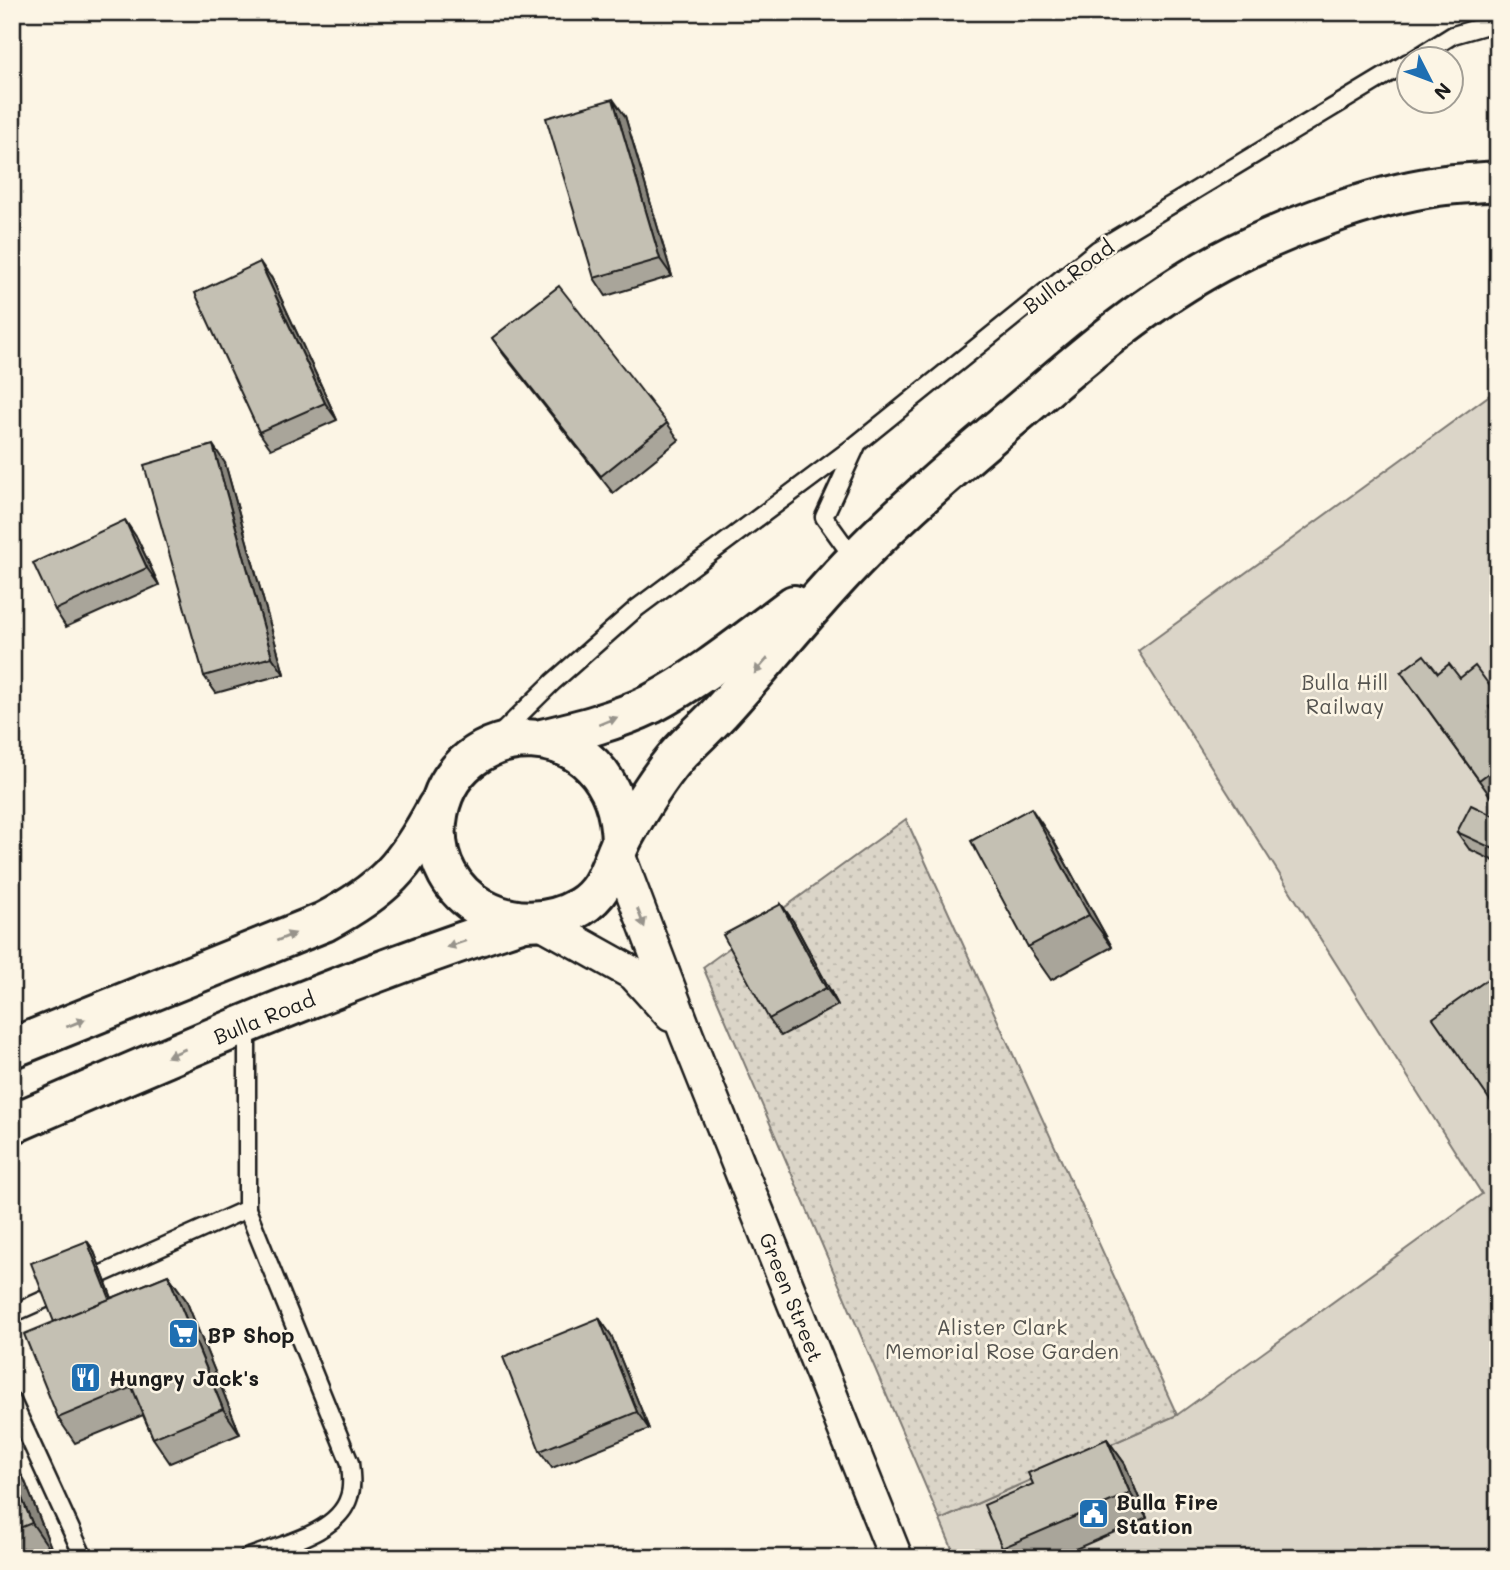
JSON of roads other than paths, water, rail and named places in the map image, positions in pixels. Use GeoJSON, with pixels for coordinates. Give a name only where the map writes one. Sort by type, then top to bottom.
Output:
{"type":"FeatureCollection","features":[{"type":"Feature","properties":{"kind":"main road"},"geometry":{"type":"LineString","coordinates":[[444,794],[438,833],[440,853],[451,881],[471,903],[497,917],[530,922],[556,918],[584,905],[605,882],[619,848],[652,789],[677,756],[722,710],[855,560],[973,451],[1110,334],[1219,262],[1331,214],[1436,186],[1498,181]]}},
{"type":"Feature","properties":{"kind":"main road"},"geometry":{"type":"LineString","coordinates":[[12,1048],[324,922],[365,900],[390,879],[416,848],[444,794],[461,769],[484,750],[512,740],[542,739],[596,726],[650,704],[713,665],[855,560]]}},
{"type":"Feature","properties":{"kind":"main road"},"geometry":{"type":"LineString","coordinates":[[542,739],[570,748],[599,772],[610,786],[620,814],[619,848]]}},
{"type":"Feature","properties":{"kind":"main road","name":"Bulla Road"},"geometry":{"type":"LineString","coordinates":[[12,1124],[247,1022],[379,971],[530,922]]}},
{"type":"Feature","properties":{"kind":"street","name":"Green Street"},"geometry":{"type":"LineString","coordinates":[[619,848],[687,1036],[897,1558]]}},
{"type":"Feature","properties":{"kind":"street","name":"Green Street"},"geometry":{"type":"LineString","coordinates":[[530,922],[634,974],[658,997],[687,1036]]}},
{"type":"Feature","properties":{"kind":"lane","name":"Bulla Road"},"geometry":{"type":"LineString","coordinates":[[1436,46],[1453,36],[1498,22]]}},
{"type":"Feature","properties":{"kind":"lane","name":"Bulla Road"},"geometry":{"type":"LineString","coordinates":[[855,560],[824,517],[858,443],[1098,249],[1394,71]]}},
{"type":"Feature","properties":{"kind":"lane"},"geometry":{"type":"LineString","coordinates":[[484,750],[553,682],[637,608],[858,443]]}},
{"type":"Feature","properties":{"kind":"lane"},"geometry":{"type":"LineString","coordinates":[[247,1022],[247,1209],[350,1463],[351,1485],[349,1498],[338,1517],[318,1530],[247,1558]]}},
{"type":"Feature","properties":{"kind":"lane"},"geometry":{"type":"LineString","coordinates":[[12,1314],[247,1209]]}},
{"type":"Feature","properties":{"kind":"lane"},"geometry":{"type":"LineString","coordinates":[[12,1401],[84,1558]]}},
{"type":"Feature","properties":{"kind":"place","name":"BP Shop"},"geometry":{"type":"Point","coordinates":[184,1334]}},
{"type":"Feature","properties":{"kind":"place","name":"Hungry Jack's"},"geometry":{"type":"Point","coordinates":[86,1377]}},
{"type":"Feature","properties":{"kind":"place","name":"Bulla Fire Station"},"geometry":{"type":"Point","coordinates":[1093,1513]}},
{"type":"Feature","properties":{"kind":"park label","name":"Bulla Hill Railway"},"geometry":{"type":"Point","coordinates":[1345,693]}},
{"type":"Feature","properties":{"kind":"park label","name":"Alister Clark Memorial Rose Garden"},"geometry":{"type":"Point","coordinates":[1002,1338]}}]}
